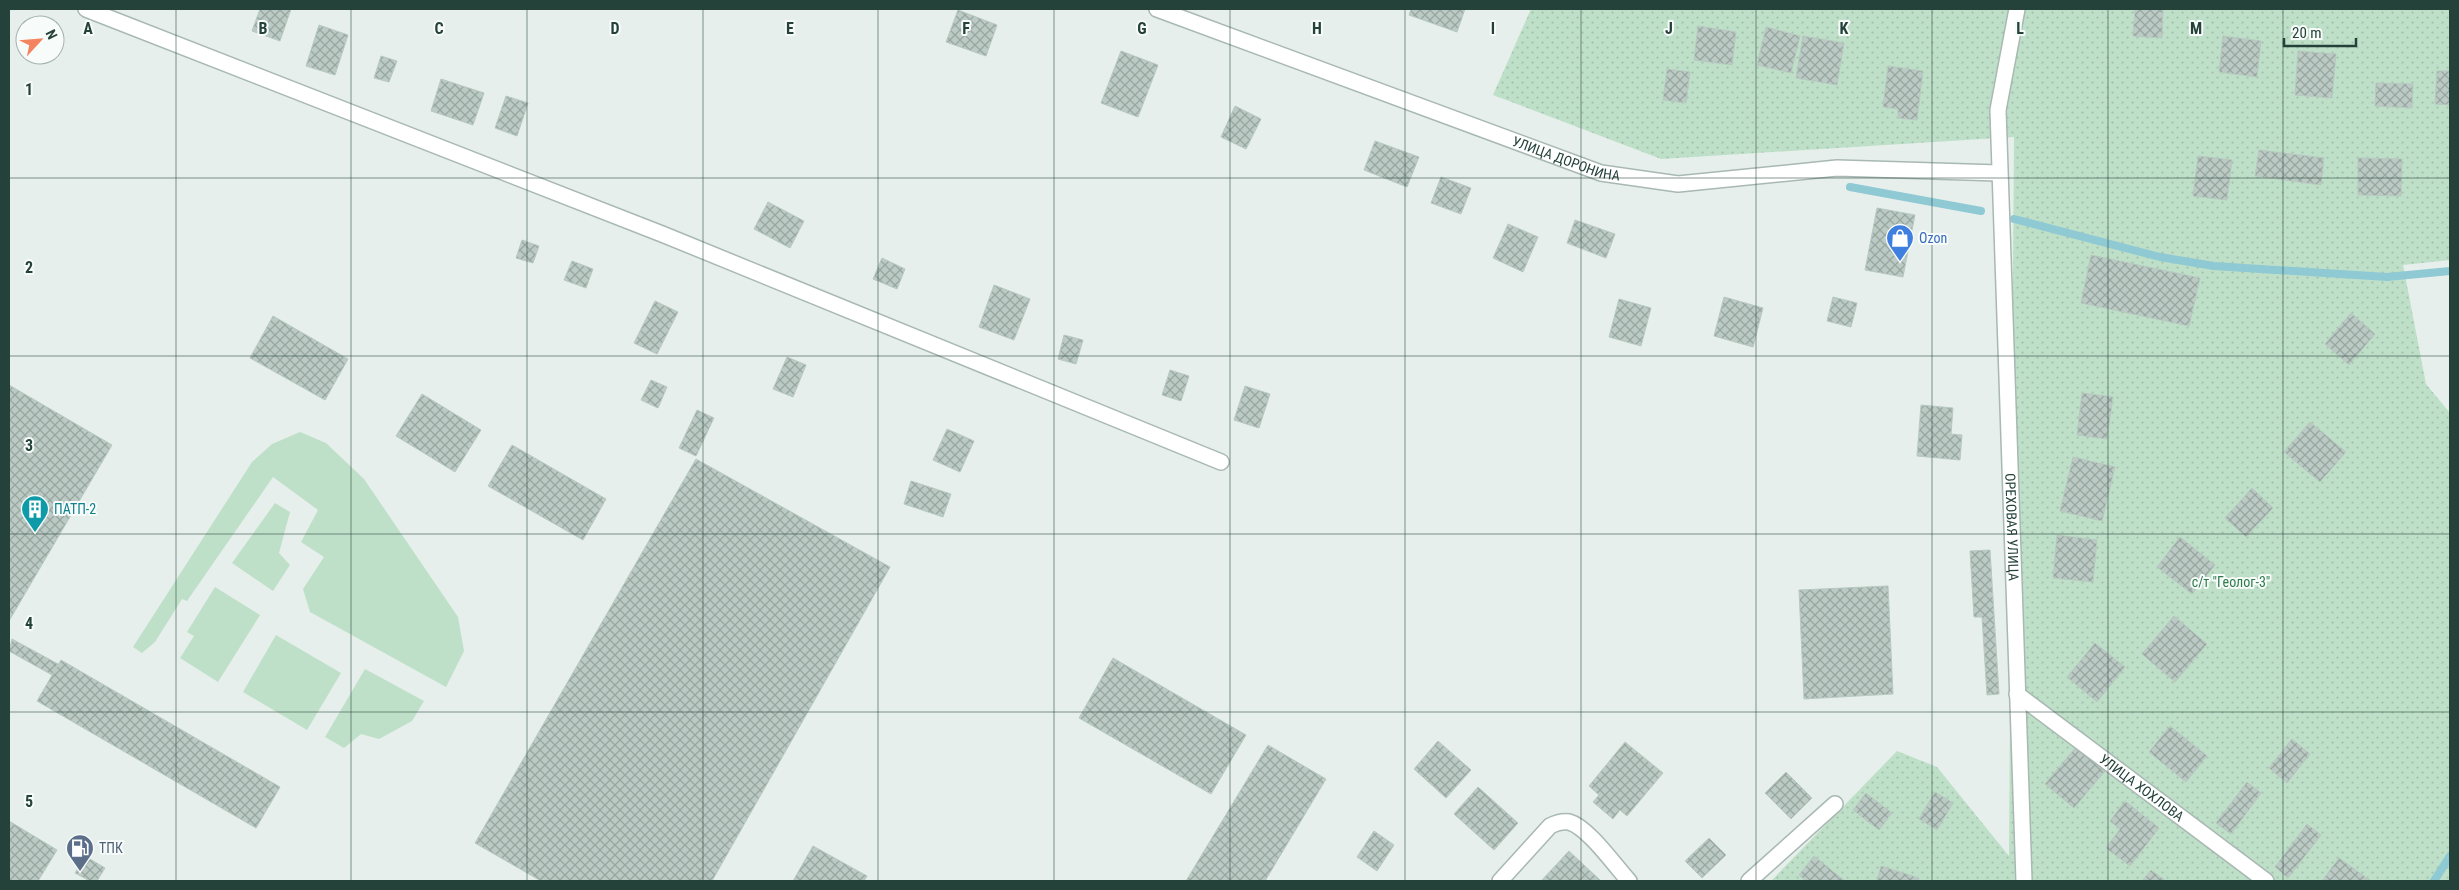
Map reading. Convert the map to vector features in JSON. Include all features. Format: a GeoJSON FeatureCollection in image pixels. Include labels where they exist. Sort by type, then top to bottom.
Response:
{"type":"FeatureCollection","features":[{"type":"Feature","properties":{"kind":"street"},"geometry":{"type":"LineString","coordinates":[[86,9],[662,234],[1221,462]]}},
{"type":"Feature","properties":{"kind":"street","name":"УЛИЦА ДОРОНИНА"},"geometry":{"type":"LineString","coordinates":[[1157,9],[1601,173],[1678,184],[1836,168],[1999,173]]}},
{"type":"Feature","properties":{"kind":"street","name":"ОРЕХОВАЯ УЛИЦА"},"geometry":{"type":"LineString","coordinates":[[2017,9],[1998,110],[2024,881]]}},
{"type":"Feature","properties":{"kind":"street","name":"УЛИЦА ХОХЛОВА"},"geometry":{"type":"LineString","coordinates":[[2017,694],[2266,881]]}},
{"type":"Feature","properties":{"kind":"street"},"geometry":{"type":"LineString","coordinates":[[1749,881],[1835,804]]}},
{"type":"Feature","properties":{"kind":"street"},"geometry":{"type":"LineString","coordinates":[[1500,881],[1550,826],[1561,822],[1571,822],[1583,829],[1629,881]]}},
{"type":"Feature","properties":{"kind":"green space","name":"с/т \"Геолог-3\""},"geometry":{"type":"Polygon","coordinates":[[[1531,9],[2450,9],[2450,260],[2403,265],[2426,384],[2450,413],[2450,881],[1771,881],[1897,751],[1937,767],[2009,856],[2014,137],[1661,159],[1493,95],[1531,9]]]}},
{"type":"Feature","properties":{"kind":"green space"},"geometry":{"type":"Polygon","coordinates":[[[300,432],[326,443],[364,479],[458,617],[464,651],[446,687],[310,612],[303,589],[324,557],[301,542],[318,510],[273,477],[187,601],[182,599],[155,642],[142,653],[133,647],[252,462],[272,444],[300,432]]]}},
{"type":"Feature","properties":{"kind":"green space"},"geometry":{"type":"Polygon","coordinates":[[[275,503],[290,512],[279,553],[290,565],[273,591],[232,563],[275,503]]]}},
{"type":"Feature","properties":{"kind":"green space"},"geometry":{"type":"Polygon","coordinates":[[[215,587],[260,615],[218,682],[180,658],[194,636],[187,632],[215,587]]]}},
{"type":"Feature","properties":{"kind":"green space"},"geometry":{"type":"Polygon","coordinates":[[[276,635],[341,673],[307,730],[243,692],[276,635]]]}},
{"type":"Feature","properties":{"kind":"green space"},"geometry":{"type":"Polygon","coordinates":[[[365,669],[424,701],[412,721],[379,739],[361,734],[344,748],[325,737],[365,669]]]}},
{"type":"Feature","properties":{"kind":"building"},"geometry":{"type":"Polygon","coordinates":[[[260,9],[291,9],[280,41],[252,31],[260,9]]]}},
{"type":"Feature","properties":{"kind":"building"},"geometry":{"type":"Polygon","coordinates":[[[1411,9],[1465,9],[1457,32],[1409,15],[1411,9]]]}},
{"type":"Feature","properties":{"kind":"building"},"geometry":{"type":"Polygon","coordinates":[[[2135,9],[2163,9],[2162,38],[2133,36],[2135,9]]]}},
{"type":"Feature","properties":{"kind":"building"},"geometry":{"type":"Polygon","coordinates":[[[958,10],[997,25],[986,56],[946,42],[958,10]]]}},
{"type":"Feature","properties":{"kind":"building"},"geometry":{"type":"Polygon","coordinates":[[[319,25],[348,35],[335,75],[306,66],[319,25]]]}},
{"type":"Feature","properties":{"kind":"building"},"geometry":{"type":"Polygon","coordinates":[[[1698,26],[1736,32],[1732,65],[1694,60],[1698,26]]]}},
{"type":"Feature","properties":{"kind":"building"},"geometry":{"type":"Polygon","coordinates":[[[1766,27],[1800,36],[1791,73],[1757,65],[1766,27]]]}},
{"type":"Feature","properties":{"kind":"building"},"geometry":{"type":"Polygon","coordinates":[[[1803,36],[1844,43],[1837,85],[1796,78],[1803,36]]]}},
{"type":"Feature","properties":{"kind":"building"},"geometry":{"type":"Polygon","coordinates":[[[2223,36],[2261,41],[2257,77],[2219,72],[2223,36]]]}},
{"type":"Feature","properties":{"kind":"building"},"geometry":{"type":"Polygon","coordinates":[[[1121,51],[1158,65],[1138,117],[1101,103],[1121,51]]]}},
{"type":"Feature","properties":{"kind":"building"},"geometry":{"type":"Polygon","coordinates":[[[2298,51],[2336,54],[2332,98],[2295,95],[2298,51]]]}},
{"type":"Feature","properties":{"kind":"building"},"geometry":{"type":"Polygon","coordinates":[[[381,56],[397,61],[389,82],[374,78],[381,56]]]}},
{"type":"Feature","properties":{"kind":"building"},"geometry":{"type":"Polygon","coordinates":[[[1888,66],[1923,71],[1917,120],[1898,118],[1898,109],[1883,107],[1888,66]]]}},
{"type":"Feature","properties":{"kind":"building"},"geometry":{"type":"Polygon","coordinates":[[[1667,69],[1690,72],[1686,103],[1663,100],[1667,69]]]}},
{"type":"Feature","properties":{"kind":"building"},"geometry":{"type":"Polygon","coordinates":[[[2437,71],[2450,71],[2450,105],[2435,104],[2437,71]]]}},
{"type":"Feature","properties":{"kind":"building"},"geometry":{"type":"Polygon","coordinates":[[[441,79],[484,93],[473,125],[431,111],[441,79]]]}},
{"type":"Feature","properties":{"kind":"building"},"geometry":{"type":"Polygon","coordinates":[[[2376,83],[2413,84],[2412,108],[2375,106],[2376,83]]]}},
{"type":"Feature","properties":{"kind":"building"},"geometry":{"type":"Polygon","coordinates":[[[506,96],[528,103],[517,136],[495,128],[506,96]]]}},
{"type":"Feature","properties":{"kind":"building"},"geometry":{"type":"Polygon","coordinates":[[[1235,106],[1261,119],[1246,149],[1221,137],[1235,106]]]}},
{"type":"Feature","properties":{"kind":"building"},"geometry":{"type":"Polygon","coordinates":[[[1375,141],[1419,157],[1407,187],[1364,170],[1375,141]]]}},
{"type":"Feature","properties":{"kind":"building"},"geometry":{"type":"Polygon","coordinates":[[[2259,150],[2324,158],[2321,185],[2255,176],[2259,150]]]}},
{"type":"Feature","properties":{"kind":"building"},"geometry":{"type":"Polygon","coordinates":[[[2198,156],[2232,160],[2227,200],[2193,196],[2198,156]]]}},
{"type":"Feature","properties":{"kind":"building"},"geometry":{"type":"Polygon","coordinates":[[[2358,158],[2402,159],[2401,196],[2358,195],[2358,158]]]}},
{"type":"Feature","properties":{"kind":"building"},"geometry":{"type":"Polygon","coordinates":[[[1441,177],[1471,188],[1461,214],[1431,203],[1441,177]]]}},
{"type":"Feature","properties":{"kind":"building"},"geometry":{"type":"Polygon","coordinates":[[[768,202],[804,221],[790,248],[754,229],[768,202]]]}},
{"type":"Feature","properties":{"kind":"building"},"geometry":{"type":"Polygon","coordinates":[[[1877,208],[1915,215],[1903,277],[1865,270],[1877,208]]]}},
{"type":"Feature","properties":{"kind":"building"},"geometry":{"type":"Polygon","coordinates":[[[1575,220],[1615,234],[1606,258],[1567,243],[1575,220]]]}},
{"type":"Feature","properties":{"kind":"building"},"geometry":{"type":"Polygon","coordinates":[[[1508,224],[1538,237],[1523,272],[1493,258],[1508,224]]]}},
{"type":"Feature","properties":{"kind":"building"},"geometry":{"type":"Polygon","coordinates":[[[522,240],[539,246],[533,263],[516,258],[522,240]]]}},
{"type":"Feature","properties":{"kind":"building"},"geometry":{"type":"Polygon","coordinates":[[[2091,255],[2200,278],[2189,326],[2081,303],[2091,255]]]}},
{"type":"Feature","properties":{"kind":"building"},"geometry":{"type":"Polygon","coordinates":[[[882,258],[905,269],[897,289],[873,279],[882,258]]]}},
{"type":"Feature","properties":{"kind":"building"},"geometry":{"type":"Polygon","coordinates":[[[572,261],[593,269],[586,288],[564,280],[572,261]]]}},
{"type":"Feature","properties":{"kind":"building"},"geometry":{"type":"Polygon","coordinates":[[[994,285],[1030,299],[1014,340],[979,327],[994,285]]]}},
{"type":"Feature","properties":{"kind":"building"},"geometry":{"type":"Polygon","coordinates":[[[1724,297],[1763,308],[1753,347],[1714,336],[1724,297]]]}},
{"type":"Feature","properties":{"kind":"building"},"geometry":{"type":"Polygon","coordinates":[[[1833,297],[1857,303],[1851,327],[1827,321],[1833,297]]]}},
{"type":"Feature","properties":{"kind":"building"},"geometry":{"type":"Polygon","coordinates":[[[1619,299],[1651,308],[1641,346],[1609,337],[1619,299]]]}},
{"type":"Feature","properties":{"kind":"building"},"geometry":{"type":"Polygon","coordinates":[[[655,301],[678,312],[657,354],[634,343],[655,301]]]}},
{"type":"Feature","properties":{"kind":"building"},"geometry":{"type":"Polygon","coordinates":[[[2351,313],[2375,334],[2349,365],[2325,344],[2351,313]]]}},
{"type":"Feature","properties":{"kind":"building"},"geometry":{"type":"Polygon","coordinates":[[[273,316],[348,359],[325,400],[250,358],[273,316]]]}},
{"type":"Feature","properties":{"kind":"building"},"geometry":{"type":"Polygon","coordinates":[[[1064,335],[1083,340],[1076,364],[1058,359],[1064,335]]]}},
{"type":"Feature","properties":{"kind":"building"},"geometry":{"type":"Polygon","coordinates":[[[787,357],[806,365],[793,397],[773,389],[787,357]]]}},
{"type":"Feature","properties":{"kind":"building"},"geometry":{"type":"Polygon","coordinates":[[[1170,370],[1189,376],[1181,401],[1162,395],[1170,370]]]}},
{"type":"Feature","properties":{"kind":"building"},"geometry":{"type":"Polygon","coordinates":[[[651,380],[667,387],[658,408],[641,400],[651,380]]]}},
{"type":"Feature","properties":{"kind":"building","name":"ПАТП-2"},"geometry":{"type":"Polygon","coordinates":[[[9,385],[112,445],[9,621],[9,385]]]}},
{"type":"Feature","properties":{"kind":"building"},"geometry":{"type":"Polygon","coordinates":[[[1245,386],[1270,394],[1259,428],[1234,420],[1245,386]]]}},
{"type":"Feature","properties":{"kind":"building"},"geometry":{"type":"Polygon","coordinates":[[[2082,393],[2113,397],[2107,439],[2077,435],[2082,393]]]}},
{"type":"Feature","properties":{"kind":"building"},"geometry":{"type":"Polygon","coordinates":[[[422,394],[481,430],[455,472],[396,436],[422,394]]]}},
{"type":"Feature","properties":{"kind":"building"},"geometry":{"type":"Polygon","coordinates":[[[1921,405],[1953,408],[1951,434],[1962,435],[1960,460],[1917,456],[1921,405]]]}},
{"type":"Feature","properties":{"kind":"building"},"geometry":{"type":"Polygon","coordinates":[[[697,410],[714,418],[696,456],[679,448],[697,410]]]}},
{"type":"Feature","properties":{"kind":"building"},"geometry":{"type":"Polygon","coordinates":[[[2310,422],[2346,452],[2320,482],[2284,452],[2310,422]]]}},
{"type":"Feature","properties":{"kind":"building"},"geometry":{"type":"Polygon","coordinates":[[[947,429],[974,441],[960,472],[933,460],[947,429]]]}},
{"type":"Feature","properties":{"kind":"building"},"geometry":{"type":"Polygon","coordinates":[[[512,445],[606,499],[583,540],[488,486],[512,445]]]}},
{"type":"Feature","properties":{"kind":"building"},"geometry":{"type":"Polygon","coordinates":[[[2073,457],[2115,467],[2102,521],[2060,511],[2073,457]]]}},
{"type":"Feature","properties":{"kind":"building"},"geometry":{"type":"Polygon","coordinates":[[[696,459],[890,567],[712,881],[541,881],[475,843],[696,459]]]}},
{"type":"Feature","properties":{"kind":"building"},"geometry":{"type":"Polygon","coordinates":[[[911,481],[951,494],[943,517],[904,504],[911,481]]]}},
{"type":"Feature","properties":{"kind":"building"},"geometry":{"type":"Polygon","coordinates":[[[2252,488],[2273,508],[2246,537],[2225,518],[2252,488]]]}},
{"type":"Feature","properties":{"kind":"building"},"geometry":{"type":"Polygon","coordinates":[[[2057,535],[2097,540],[2093,582],[2053,578],[2057,535]]]}},
{"type":"Feature","properties":{"kind":"building"},"geometry":{"type":"Polygon","coordinates":[[[2180,537],[2215,565],[2192,594],[2157,567],[2180,537]]]}},
{"type":"Feature","properties":{"kind":"building"},"geometry":{"type":"Polygon","coordinates":[[[1990,550],[1999,694],[1987,695],[1982,617],[1974,617],[1970,551],[1990,550]]]}},
{"type":"Feature","properties":{"kind":"building"},"geometry":{"type":"Polygon","coordinates":[[[1888,586],[1893,694],[1804,699],[1799,590],[1888,586]]]}},
{"type":"Feature","properties":{"kind":"building"},"geometry":{"type":"Polygon","coordinates":[[[2174,616],[2207,644],[2175,682],[2142,654],[2174,616]]]}},
{"type":"Feature","properties":{"kind":"building"},"geometry":{"type":"Polygon","coordinates":[[[12,639],[58,664],[52,675],[9,651],[12,639]]]}},
{"type":"Feature","properties":{"kind":"building"},"geometry":{"type":"Polygon","coordinates":[[[2095,643],[2125,667],[2097,702],[2067,677],[2095,643]]]}},
{"type":"Feature","properties":{"kind":"building"},"geometry":{"type":"Polygon","coordinates":[[[1113,658],[1246,735],[1211,794],[1079,718],[1113,658]]]}},
{"type":"Feature","properties":{"kind":"building"},"geometry":{"type":"Polygon","coordinates":[[[61,660],[280,787],[256,828],[37,701],[61,660]]]}},
{"type":"Feature","properties":{"kind":"building"},"geometry":{"type":"Polygon","coordinates":[[[2170,726],[2207,756],[2186,782],[2149,752],[2170,726]]]}},
{"type":"Feature","properties":{"kind":"building"},"geometry":{"type":"Polygon","coordinates":[[[2292,739],[2310,754],[2287,783],[2269,768],[2292,739]]]}},
{"type":"Feature","properties":{"kind":"building"},"geometry":{"type":"Polygon","coordinates":[[[1438,741],[1471,770],[1446,798],[1414,769],[1438,741]]]}},
{"type":"Feature","properties":{"kind":"building"},"geometry":{"type":"Polygon","coordinates":[[[1625,742],[1663,773],[1627,816],[1620,810],[1613,819],[1593,802],[1599,795],[1589,786],[1625,742]]]}},
{"type":"Feature","properties":{"kind":"building"},"geometry":{"type":"Polygon","coordinates":[[[1268,745],[1326,779],[1265,881],[1186,881],[1268,745]]]}},
{"type":"Feature","properties":{"kind":"building"},"geometry":{"type":"Polygon","coordinates":[[[2076,747],[2105,771],[2074,808],[2045,784],[2076,747]]]}},
{"type":"Feature","properties":{"kind":"building"},"geometry":{"type":"Polygon","coordinates":[[[1786,772],[1812,798],[1791,819],[1765,793],[1786,772]]]}},
{"type":"Feature","properties":{"kind":"building"},"geometry":{"type":"Polygon","coordinates":[[[2247,782],[2261,793],[2231,834],[2216,823],[2247,782]]]}},
{"type":"Feature","properties":{"kind":"building"},"geometry":{"type":"Polygon","coordinates":[[[1478,787],[1518,823],[1494,850],[1454,814],[1478,787]]]}},
{"type":"Feature","properties":{"kind":"building"},"geometry":{"type":"Polygon","coordinates":[[[1935,792],[1953,803],[1937,830],[1919,819],[1935,792]]]}},
{"type":"Feature","properties":{"kind":"building"},"geometry":{"type":"Polygon","coordinates":[[[1866,793],[1892,813],[1879,830],[1853,810],[1866,793]]]}},
{"type":"Feature","properties":{"kind":"building"},"geometry":{"type":"Polygon","coordinates":[[[2125,801],[2159,828],[2130,866],[2106,848],[2120,829],[2110,821],[2125,801]]]}},
{"type":"Feature","properties":{"kind":"building"},"geometry":{"type":"Polygon","coordinates":[[[9,821],[57,850],[38,881],[9,881],[9,821]]]}},
{"type":"Feature","properties":{"kind":"building"},"geometry":{"type":"Polygon","coordinates":[[[2307,824],[2321,835],[2288,878],[2275,867],[2307,824]]]}},
{"type":"Feature","properties":{"kind":"building"},"geometry":{"type":"Polygon","coordinates":[[[1374,831],[1394,845],[1377,871],[1357,857],[1374,831]]]}},
{"type":"Feature","properties":{"kind":"building"},"geometry":{"type":"Polygon","coordinates":[[[1709,838],[1726,855],[1702,878],[1685,861],[1709,838]]]}},
{"type":"Feature","properties":{"kind":"building"},"geometry":{"type":"Polygon","coordinates":[[[813,846],[867,876],[864,881],[793,881],[813,846]]]}},
{"type":"Feature","properties":{"kind":"building"},"geometry":{"type":"Polygon","coordinates":[[[1569,851],[1601,881],[1541,881],[1569,851]]]}},
{"type":"Feature","properties":{"kind":"building"},"geometry":{"type":"Polygon","coordinates":[[[85,856],[105,868],[97,881],[90,881],[75,873],[85,856]]]}},
{"type":"Feature","properties":{"kind":"building"},"geometry":{"type":"Polygon","coordinates":[[[1814,856],[1845,881],[1806,881],[1799,875],[1814,856]]]}},
{"type":"Feature","properties":{"kind":"building"},"geometry":{"type":"Polygon","coordinates":[[[2339,858],[2371,881],[2322,881],[2339,858]]]}},
{"type":"Feature","properties":{"kind":"building"},"geometry":{"type":"Polygon","coordinates":[[[1881,866],[1919,878],[1918,881],[1877,881],[1881,866]]]}},
{"type":"Feature","properties":{"kind":"building"},"geometry":{"type":"Polygon","coordinates":[[[2151,870],[2166,881],[2142,881],[2151,870]]]}},
{"type":"Feature","properties":{"kind":"waterway"},"geometry":{"type":"LineString","coordinates":[[1850,187],[1981,211]]}},
{"type":"Feature","properties":{"kind":"waterway"},"geometry":{"type":"LineString","coordinates":[[2014,219],[2160,257],[2214,266],[2387,277],[2450,271]]}},
{"type":"Feature","properties":{"kind":"waterway"},"geometry":{"type":"LineString","coordinates":[[2434,881],[2450,856]]}},
{"type":"Feature","properties":{"kind":"place","name":"Ozon"},"geometry":{"type":"Point","coordinates":[1900,262]}},
{"type":"Feature","properties":{"kind":"place","name":"ПАТП-2"},"geometry":{"type":"Point","coordinates":[35,533]}},
{"type":"Feature","properties":{"kind":"place","name":"ТПК"},"geometry":{"type":"Point","coordinates":[80,872]}}]}
